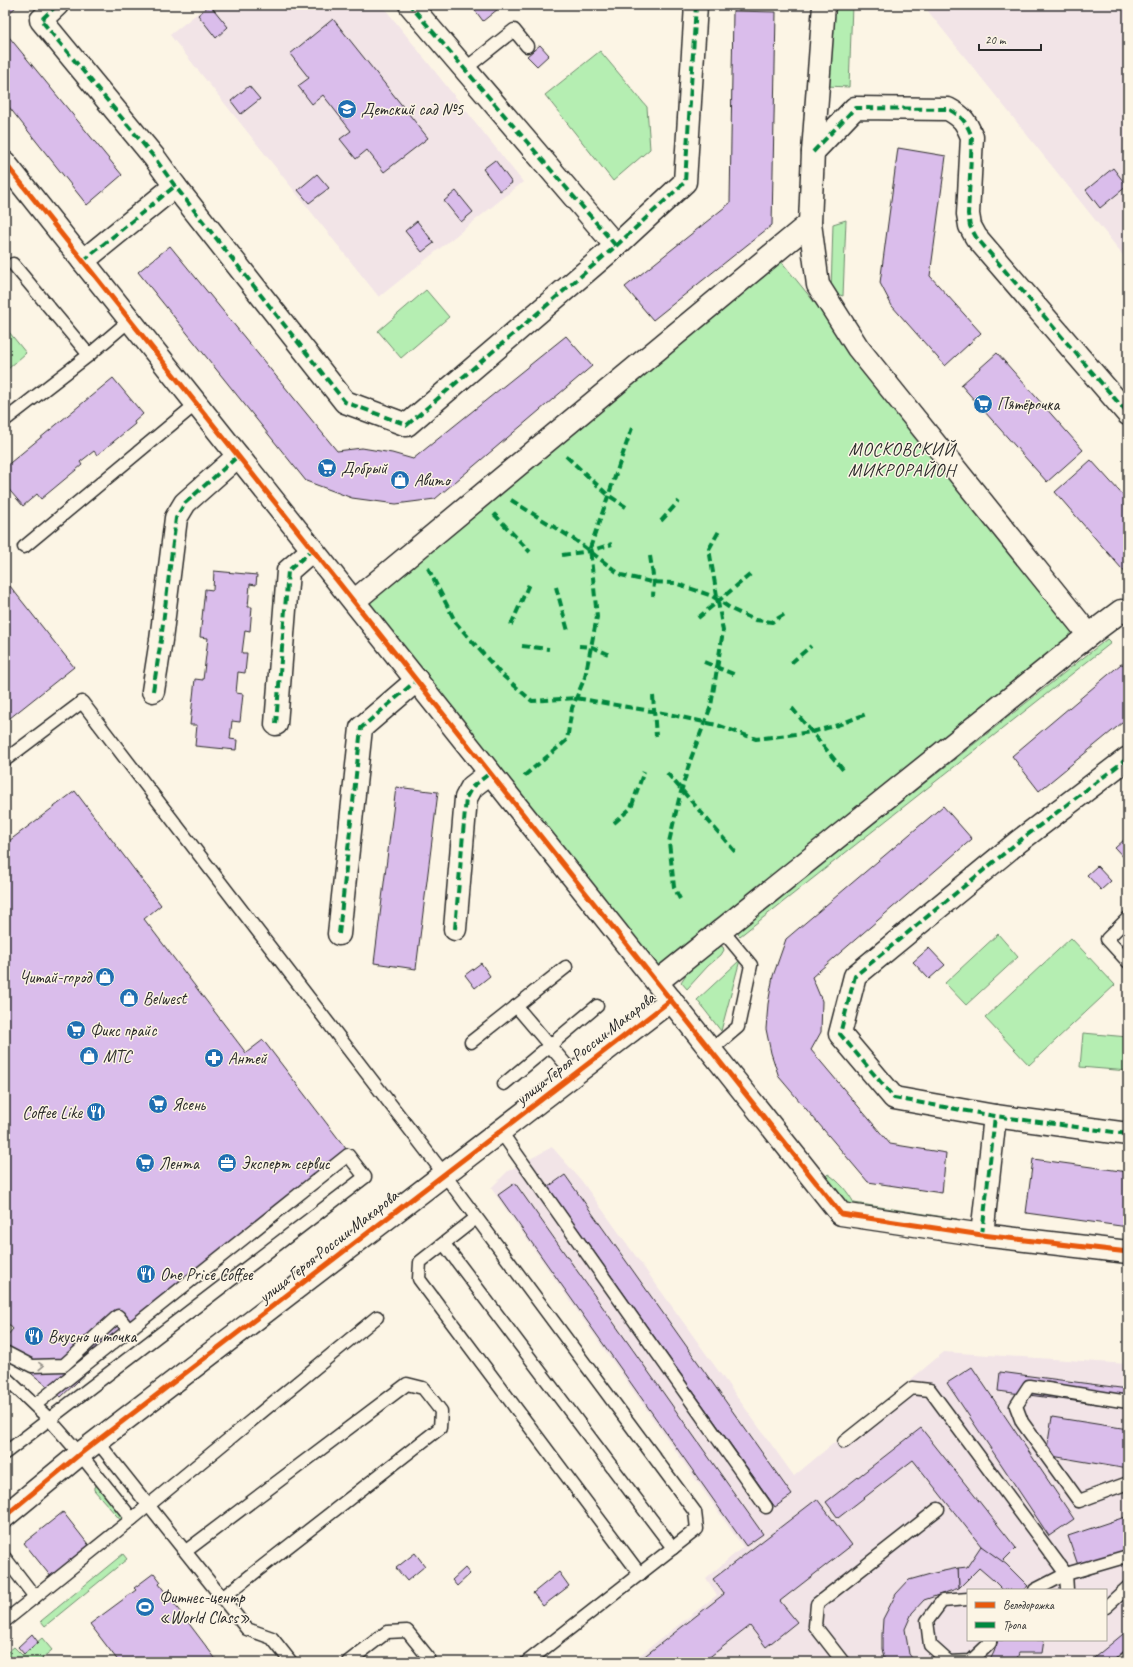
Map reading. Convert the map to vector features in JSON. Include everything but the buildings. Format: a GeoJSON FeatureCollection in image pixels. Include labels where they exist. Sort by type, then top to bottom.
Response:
{"type":"FeatureCollection","features":[{"type":"Feature","properties":{"kind":"street"},"geometry":{"type":"LineString","coordinates":[[58,5],[41,20],[154,157],[175,186],[345,402],[407,425],[616,246],[686,182],[696,5]]}},
{"type":"Feature","properties":{"kind":"street"},"geometry":{"type":"LineString","coordinates":[[410,5],[616,246]]}},
{"type":"Feature","properties":{"kind":"street"},"geometry":{"type":"LineString","coordinates":[[824,5],[813,152],[810,222],[818,285],[858,348],[1089,636]]}},
{"type":"Feature","properties":{"kind":"street"},"geometry":{"type":"LineString","coordinates":[[813,152],[855,108],[948,109],[960,115],[968,125],[972,137],[968,214],[970,226],[976,237],[1128,414]]}},
{"type":"Feature","properties":{"kind":"street"},"geometry":{"type":"LineString","coordinates":[[5,163],[841,1214],[982,1234],[1128,1252]]}},
{"type":"Feature","properties":{"kind":"street"},"geometry":{"type":"LineString","coordinates":[[83,261],[175,186]]}},
{"type":"Feature","properties":{"kind":"street"},"geometry":{"type":"LineString","coordinates":[[354,601],[810,222]]}},
{"type":"Feature","properties":{"kind":"street"},"geometry":{"type":"LineString","coordinates":[[153,691],[161,640],[176,518],[184,503],[238,456]]}},
{"type":"Feature","properties":{"kind":"street"},"geometry":{"type":"LineString","coordinates":[[276,724],[288,571],[312,550]]}},
{"type":"Feature","properties":{"kind":"street"},"geometry":{"type":"LineString","coordinates":[[657,982],[1089,636],[1121,611],[1128,612]]}},
{"type":"Feature","properties":{"kind":"street"},"geometry":{"type":"LineString","coordinates":[[339,934],[361,728],[416,680]]}},
{"type":"Feature","properties":{"kind":"street"},"geometry":{"type":"LineString","coordinates":[[1128,758],[1018,842],[855,976],[840,1034],[894,1098],[995,1116],[1128,1134]]}},
{"type":"Feature","properties":{"kind":"street"},"geometry":{"type":"LineString","coordinates":[[455,929],[466,798],[472,787],[490,773]]}},
{"type":"Feature","properties":{"kind":"street","name":"улица Героя России Макарова"},"geometry":{"type":"LineString","coordinates":[[5,1516],[80,1454],[671,1000]]}},
{"type":"Feature","properties":{"kind":"street"},"geometry":{"type":"LineString","coordinates":[[982,1234],[995,1116]]}},
{"type":"Feature","properties":{"kind":"lane"},"geometry":{"type":"LineString","coordinates":[[465,69],[514,30],[527,46]]}},
{"type":"Feature","properties":{"kind":"lane"},"geometry":{"type":"LineString","coordinates":[[13,264],[89,355]]}},
{"type":"Feature","properties":{"kind":"lane"},"geometry":{"type":"LineString","coordinates":[[5,420],[89,355],[130,320]]}},
{"type":"Feature","properties":{"kind":"lane"},"geometry":{"type":"LineString","coordinates":[[24,547],[196,404]]}},
{"type":"Feature","properties":{"kind":"lane"},"geometry":{"type":"LineString","coordinates":[[5,760],[82,702],[444,1174],[695,1512],[697,1529],[527,1662]]}},
{"type":"Feature","properties":{"kind":"lane"},"geometry":{"type":"LineString","coordinates":[[1128,918],[1107,939],[1128,962]]}},
{"type":"Feature","properties":{"kind":"lane"},"geometry":{"type":"LineString","coordinates":[[711,1050],[738,1027],[751,965],[722,930]]}},
{"type":"Feature","properties":{"kind":"lane"},"geometry":{"type":"LineString","coordinates":[[471,1042],[566,967]]}},
{"type":"Feature","properties":{"kind":"lane"},"geometry":{"type":"LineString","coordinates":[[516,1006],[551,1045],[574,1074]]}},
{"type":"Feature","properties":{"kind":"lane"},"geometry":{"type":"LineString","coordinates":[[504,1084],[597,1006]]}},
{"type":"Feature","properties":{"kind":"lane"},"geometry":{"type":"LineString","coordinates":[[501,1132],[766,1507]]}},
{"type":"Feature","properties":{"kind":"lane"},"geometry":{"type":"LineString","coordinates":[[5,1453],[365,1177],[348,1155],[35,1405]]}},
{"type":"Feature","properties":{"kind":"lane"},"geometry":{"type":"LineString","coordinates":[[476,1218],[420,1262],[419,1279],[640,1574]]}},
{"type":"Feature","properties":{"kind":"lane"},"geometry":{"type":"LineString","coordinates":[[444,1244],[673,1548]]}},
{"type":"Feature","properties":{"kind":"lane"},"geometry":{"type":"LineString","coordinates":[[5,1352],[32,1366],[64,1364],[118,1316],[129,1330]]}},
{"type":"Feature","properties":{"kind":"lane"},"geometry":{"type":"LineString","coordinates":[[7,1616],[35,1597],[132,1519],[377,1317]]}},
{"type":"Feature","properties":{"kind":"lane"},"geometry":{"type":"LineString","coordinates":[[5,1377],[50,1420],[80,1454],[132,1519]]}},
{"type":"Feature","properties":{"kind":"lane"},"geometry":{"type":"LineString","coordinates":[[186,1551],[407,1384],[423,1388],[441,1411],[440,1428],[222,1598]]}},
{"type":"Feature","properties":{"kind":"lane"},"geometry":{"type":"LineString","coordinates":[[1128,1402],[1029,1386],[1016,1406],[1022,1422],[1079,1501],[1128,1483]]}},
{"type":"Feature","properties":{"kind":"lane"},"geometry":{"type":"LineString","coordinates":[[844,1442],[912,1388],[930,1390],[1066,1574],[1067,1589]]}},
{"type":"Feature","properties":{"kind":"lane"},"geometry":{"type":"LineString","coordinates":[[97,1441],[247,1629],[272,1638],[291,1662]]}},
{"type":"Feature","properties":{"kind":"lane"},"geometry":{"type":"LineString","coordinates":[[843,1662],[815,1626],[817,1604],[938,1509]]}},
{"type":"Feature","properties":{"kind":"lane"},"geometry":{"type":"LineString","coordinates":[[1037,1589],[1066,1574],[1128,1556]]}},
{"type":"Feature","properties":{"kind":"lane"},"geometry":{"type":"LineString","coordinates":[[5,1558],[35,1597]]}},
{"type":"Feature","properties":{"kind":"lane"},"geometry":{"type":"LineString","coordinates":[[1107,1606],[1128,1587]]}},
{"type":"Feature","properties":{"kind":"lane"},"geometry":{"type":"LineString","coordinates":[[967,1599],[942,1601],[927,1621],[930,1645],[949,1662],[971,1661],[990,1643],[990,1641]]}},
{"type":"Feature","properties":{"kind":"lane"},"geometry":{"type":"LineString","coordinates":[[348,1662],[387,1632],[407,1631],[428,1657],[427,1662]]}},
{"type":"Feature","properties":{"kind":"lane"},"geometry":{"type":"LineString","coordinates":[[1122,1662],[1128,1656]]}},
{"type":"Feature","properties":{"kind":"shaded area","name":"Детский сад №5"},"geometry":{"type":"Polygon","coordinates":[[[208,5],[382,5],[523,182],[379,297],[170,35],[208,5]]]}},
{"type":"Feature","properties":{"kind":"shaded area"},"geometry":{"type":"Polygon","coordinates":[[[923,5],[1128,5],[1128,262],[1112,241],[923,5]]]}},
{"type":"Feature","properties":{"kind":"shaded area"},"geometry":{"type":"Polygon","coordinates":[[[552,1147],[581,1180],[794,1476],[944,1352],[1128,1364],[1128,1662],[631,1662],[717,1595],[706,1578],[743,1547],[491,1188],[508,1171],[552,1147]]]}},
{"type":"Feature","properties":{"kind":"green space"},"geometry":{"type":"Polygon","coordinates":[[[830,5],[852,5],[849,87],[826,86],[830,5]]]}},
{"type":"Feature","properties":{"kind":"green space"},"geometry":{"type":"Polygon","coordinates":[[[600,51],[647,107],[650,149],[613,181],[545,95],[600,51]]]}},
{"type":"Feature","properties":{"kind":"green space"},"geometry":{"type":"Polygon","coordinates":[[[846,220],[843,296],[831,292],[833,224],[846,220]]]}},
{"type":"Feature","properties":{"kind":"green space"},"geometry":{"type":"Polygon","coordinates":[[[776,255],[1084,634],[659,976],[356,603],[776,255]]]}},
{"type":"Feature","properties":{"kind":"green space"},"geometry":{"type":"Polygon","coordinates":[[[426,290],[449,317],[401,358],[378,331],[426,290]]]}},
{"type":"Feature","properties":{"kind":"green space"},"geometry":{"type":"Polygon","coordinates":[[[5,327],[26,353],[8,369],[5,365],[5,327]]]}},
{"type":"Feature","properties":{"kind":"green space"},"geometry":{"type":"Polygon","coordinates":[[[1107,639],[1111,643],[740,936],[736,932],[1107,639]]]}},
{"type":"Feature","properties":{"kind":"green space"},"geometry":{"type":"Polygon","coordinates":[[[998,934],[1018,957],[966,1005],[945,983],[998,934]]]}},
{"type":"Feature","properties":{"kind":"green space"},"geometry":{"type":"Polygon","coordinates":[[[1071,938],[1115,985],[1029,1065],[985,1018],[1071,938]]]}},
{"type":"Feature","properties":{"kind":"green space"},"geometry":{"type":"Polygon","coordinates":[[[721,946],[724,950],[721,955],[708,966],[687,989],[681,982],[689,970],[721,946]]]}},
{"type":"Feature","properties":{"kind":"green space"},"geometry":{"type":"Polygon","coordinates":[[[740,960],[721,1031],[697,1000],[740,960]]]}},
{"type":"Feature","properties":{"kind":"green space"},"geometry":{"type":"Polygon","coordinates":[[[1083,1033],[1128,1037],[1128,1071],[1080,1067],[1083,1033]]]}},
{"type":"Feature","properties":{"kind":"green space"},"geometry":{"type":"Polygon","coordinates":[[[828,1174],[843,1187],[854,1203],[957,1219],[958,1224],[848,1209],[824,1178],[828,1174]]]}},
{"type":"Feature","properties":{"kind":"green space"},"geometry":{"type":"Polygon","coordinates":[[[98,1484],[129,1517],[123,1523],[94,1490],[94,1487],[98,1484]]]}},
{"type":"Feature","properties":{"kind":"green space"},"geometry":{"type":"Polygon","coordinates":[[[123,1554],[127,1559],[45,1626],[41,1621],[123,1554]]]}},
{"type":"Feature","properties":{"kind":"green space"},"geometry":{"type":"Polygon","coordinates":[[[42,1638],[52,1650],[37,1662],[5,1662],[5,1654],[14,1647],[22,1655],[42,1638]]]}},
{"type":"Feature","properties":{"kind":"marked path"},"geometry":{"type":"LineString","coordinates":[[57,5],[41,20],[154,157],[175,186],[345,402],[407,425],[616,246],[410,5]]}},
{"type":"Feature","properties":{"kind":"marked path"},"geometry":{"type":"LineString","coordinates":[[616,246],[685,182],[696,5]]}},
{"type":"Feature","properties":{"kind":"marked path"},"geometry":{"type":"LineString","coordinates":[[813,152],[855,108],[948,109],[961,117],[968,127],[972,137],[968,214],[970,226],[976,237],[1128,414]]}},
{"type":"Feature","properties":{"kind":"marked path"},"geometry":{"type":"LineString","coordinates":[[83,261],[175,186]]}},
{"type":"Feature","properties":{"kind":"marked path"},"geometry":{"type":"LineString","coordinates":[[524,776],[567,740],[572,708],[585,677],[597,617],[590,548],[633,425]]}},
{"type":"Feature","properties":{"kind":"marked path"},"geometry":{"type":"LineString","coordinates":[[153,691],[161,640],[176,518],[185,503],[238,456]]}},
{"type":"Feature","properties":{"kind":"marked path"},"geometry":{"type":"LineString","coordinates":[[566,456],[608,495],[626,507]]}},
{"type":"Feature","properties":{"kind":"marked path"},"geometry":{"type":"LineString","coordinates":[[511,500],[575,540],[621,575],[651,582],[675,583],[712,596],[733,610],[755,620],[772,622],[785,614]]}},
{"type":"Feature","properties":{"kind":"marked path"},"geometry":{"type":"LineString","coordinates":[[661,521],[679,501]]}},
{"type":"Feature","properties":{"kind":"marked path"},"geometry":{"type":"LineString","coordinates":[[494,514],[530,552]]}},
{"type":"Feature","properties":{"kind":"marked path"},"geometry":{"type":"LineString","coordinates":[[680,899],[674,887],[669,842],[690,761],[711,706],[723,631],[709,549],[719,531]]}},
{"type":"Feature","properties":{"kind":"marked path"},"geometry":{"type":"LineString","coordinates":[[562,555],[590,551],[612,544]]}},
{"type":"Feature","properties":{"kind":"marked path"},"geometry":{"type":"LineString","coordinates":[[276,724],[288,571],[312,550]]}},
{"type":"Feature","properties":{"kind":"marked path"},"geometry":{"type":"LineString","coordinates":[[650,556],[654,582],[653,596]]}},
{"type":"Feature","properties":{"kind":"marked path"},"geometry":{"type":"LineString","coordinates":[[428,568],[456,623],[500,673],[532,701],[576,698],[668,714],[717,725],[756,739],[812,732],[838,725],[866,714]]}},
{"type":"Feature","properties":{"kind":"marked path"},"geometry":{"type":"LineString","coordinates":[[698,618],[752,573]]}},
{"type":"Feature","properties":{"kind":"marked path"},"geometry":{"type":"LineString","coordinates":[[511,625],[529,584]]}},
{"type":"Feature","properties":{"kind":"marked path"},"geometry":{"type":"LineString","coordinates":[[556,587],[568,631]]}},
{"type":"Feature","properties":{"kind":"marked path"},"geometry":{"type":"LineString","coordinates":[[522,646],[549,649]]}},
{"type":"Feature","properties":{"kind":"marked path"},"geometry":{"type":"LineString","coordinates":[[579,646],[592,647],[608,654]]}},
{"type":"Feature","properties":{"kind":"marked path"},"geometry":{"type":"LineString","coordinates":[[791,663],[811,646]]}},
{"type":"Feature","properties":{"kind":"marked path"},"geometry":{"type":"LineString","coordinates":[[704,662],[736,675]]}},
{"type":"Feature","properties":{"kind":"marked path"},"geometry":{"type":"LineString","coordinates":[[339,934],[361,728],[417,680]]}},
{"type":"Feature","properties":{"kind":"marked path"},"geometry":{"type":"LineString","coordinates":[[653,696],[656,736]]}},
{"type":"Feature","properties":{"kind":"marked path"},"geometry":{"type":"LineString","coordinates":[[792,708],[844,771]]}},
{"type":"Feature","properties":{"kind":"marked path"},"geometry":{"type":"LineString","coordinates":[[1128,758],[1018,842],[855,976],[840,1034],[894,1098],[995,1116],[1128,1134]]}},
{"type":"Feature","properties":{"kind":"marked path"},"geometry":{"type":"LineString","coordinates":[[614,823],[631,808],[644,771]]}},
{"type":"Feature","properties":{"kind":"marked path"},"geometry":{"type":"LineString","coordinates":[[455,929],[466,798],[472,787],[490,773]]}},
{"type":"Feature","properties":{"kind":"marked path"},"geometry":{"type":"LineString","coordinates":[[667,773],[737,854]]}},
{"type":"Feature","properties":{"kind":"marked path"},"geometry":{"type":"LineString","coordinates":[[982,1235],[995,1116]]}},
{"type":"Feature","properties":{"kind":"cycle path"},"geometry":{"type":"LineString","coordinates":[[5,163],[841,1214],[982,1235],[1128,1252]]}},
{"type":"Feature","properties":{"kind":"cycle path"},"geometry":{"type":"LineString","coordinates":[[5,1516],[80,1454],[671,1000]]}},
{"type":"Feature","properties":{"kind":"place","name":"Детский сад №5"},"geometry":{"type":"Point","coordinates":[347,109]}},
{"type":"Feature","properties":{"kind":"place","name":"Пятёрочка"},"geometry":{"type":"Point","coordinates":[983,404]}},
{"type":"Feature","properties":{"kind":"place","name":"Добрый"},"geometry":{"type":"Point","coordinates":[327,468]}},
{"type":"Feature","properties":{"kind":"place","name":"Авито"},"geometry":{"type":"Point","coordinates":[400,480]}},
{"type":"Feature","properties":{"kind":"place","name":"Читай-город"},"geometry":{"type":"Point","coordinates":[105,977]}},
{"type":"Feature","properties":{"kind":"place","name":"Belwest"},"geometry":{"type":"Point","coordinates":[129,998]}},
{"type":"Feature","properties":{"kind":"place","name":"Фикс прайс"},"geometry":{"type":"Point","coordinates":[76,1030]}},
{"type":"Feature","properties":{"kind":"place","name":"МТС"},"geometry":{"type":"Point","coordinates":[89,1056]}},
{"type":"Feature","properties":{"kind":"place","name":"Антей"},"geometry":{"type":"Point","coordinates":[214,1058]}},
{"type":"Feature","properties":{"kind":"place","name":"Ясень"},"geometry":{"type":"Point","coordinates":[158,1104]}},
{"type":"Feature","properties":{"kind":"place","name":"Coffee Like"},"geometry":{"type":"Point","coordinates":[96,1112]}},
{"type":"Feature","properties":{"kind":"place","name":"Лента"},"geometry":{"type":"Point","coordinates":[145,1163]}},
{"type":"Feature","properties":{"kind":"place","name":"Эксперт сервис"},"geometry":{"type":"Point","coordinates":[227,1163]}},
{"type":"Feature","properties":{"kind":"place","name":"One Price Coffee"},"geometry":{"type":"Point","coordinates":[146,1274]}},
{"type":"Feature","properties":{"kind":"place","name":"Вкусно и точка"},"geometry":{"type":"Point","coordinates":[34,1336]}},
{"type":"Feature","properties":{"kind":"place","name":"Фитнес-центр «World Class»"},"geometry":{"type":"Point","coordinates":[145,1607]}},
{"type":"Feature","properties":{"kind":"district","name":"МОСКОВСКИЙ МИКРОРАЙОН"},"geometry":{"type":"Point","coordinates":[902,459]}}]}
